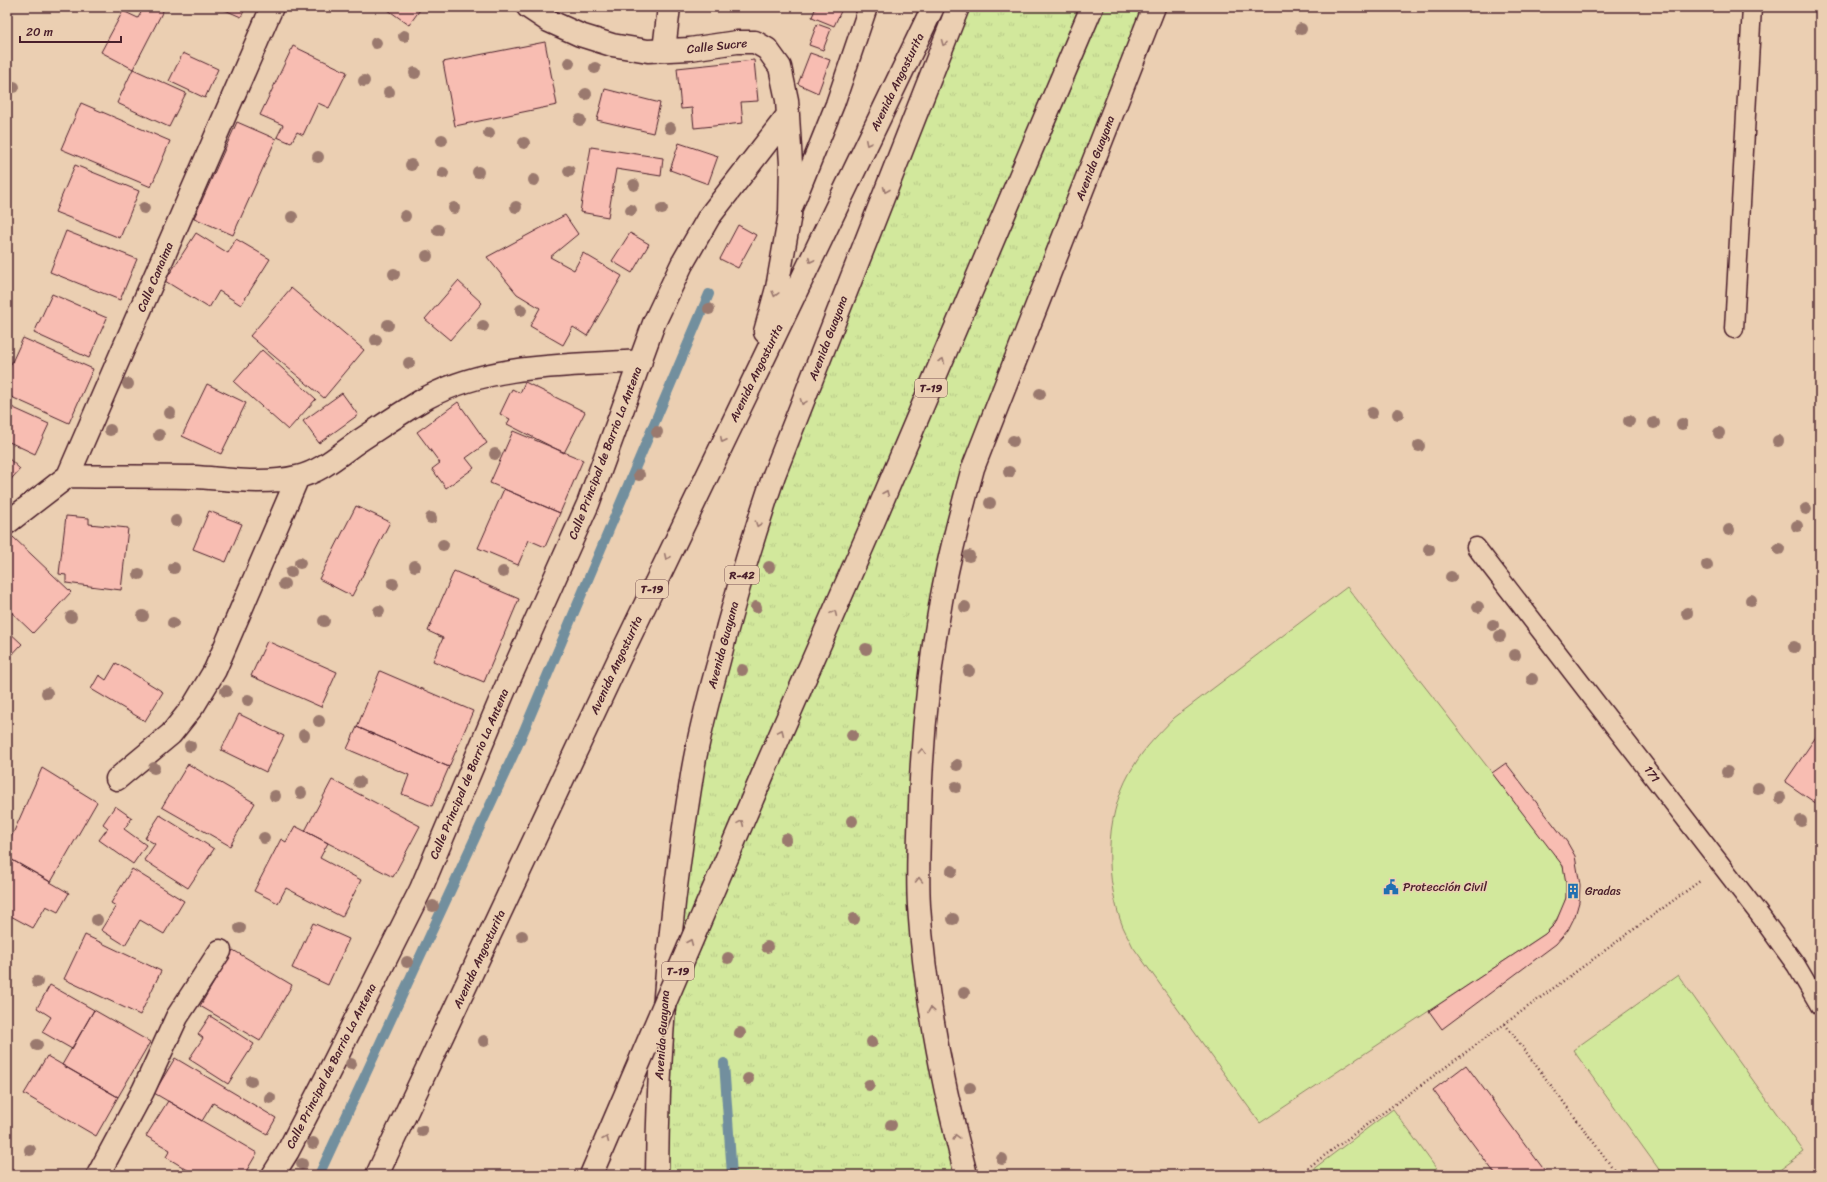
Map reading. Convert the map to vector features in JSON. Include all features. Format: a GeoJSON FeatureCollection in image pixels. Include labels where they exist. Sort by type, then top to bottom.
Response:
{"type":"FeatureCollection","features":[{"type":"Feature","properties":{"kind":"main road","name":"Calle Canaima"},"geometry":{"type":"LineString","coordinates":[[7,523],[68,476],[272,7]]}},
{"type":"Feature","properties":{"kind":"main road","name":"Calle Sucre"},"geometry":{"type":"LineString","coordinates":[[528,7],[549,21],[580,35],[612,45],[648,51],[690,49],[737,42],[755,42],[767,49],[780,67],[787,100],[791,164],[790,214]]}},
{"type":"Feature","properties":{"kind":"main road"},"geometry":{"type":"LineString","coordinates":[[664,50],[669,7]]}},
{"type":"Feature","properties":{"kind":"main road","name":"Avenida Angosturita"},"geometry":{"type":"LineString","coordinates":[[377,1175],[618,659],[934,7]]}},
{"type":"Feature","properties":{"kind":"main road","name":"Avenida Guayana"},"geometry":{"type":"LineString","coordinates":[[657,1175],[662,1024],[672,924],[692,774],[713,681],[748,551],[774,475],[958,7]]}},
{"type":"Feature","properties":{"kind":"main road","name":"T-19"},"geometry":{"type":"LineString","coordinates":[[591,1175],[766,767],[872,525],[1092,7]]}},
{"type":"Feature","properties":{"kind":"main road","name":"Avenida Guayana"},"geometry":{"type":"LineString","coordinates":[[966,1175],[953,1127],[938,1052],[925,970],[919,904],[918,842],[922,746],[941,600],[973,468],[1154,7]]}},
{"type":"Feature","properties":{"kind":"main road","name":"Calle Principal de Barrio La Antena"},"geometry":{"type":"LineString","coordinates":[[273,1175],[288,1151],[326,1078],[421,889],[505,689],[588,504],[654,323],[676,277],[709,217],[788,115]]}},
{"type":"Feature","properties":{"kind":"main road","name":"T-19"},"geometry":{"type":"LineString","coordinates":[[751,382],[777,288],[790,214]]}},
{"type":"Feature","properties":{"kind":"main road"},"geometry":{"type":"LineString","coordinates":[[68,476],[193,477],[268,481],[298,477],[326,465],[359,441],[428,398],[457,384],[484,376],[533,369],[641,361]]}},
{"type":"Feature","properties":{"kind":"main road"},"geometry":{"type":"LineString","coordinates":[[117,779],[171,734],[194,705],[215,670],[298,477]]}},
{"type":"Feature","properties":{"kind":"main road"},"geometry":{"type":"LineString","coordinates":[[98,1175],[143,1091],[177,1017],[220,951]]}},
{"type":"Feature","properties":{"kind":"lane"},"geometry":{"type":"LineString","coordinates":[[790,214],[835,104],[868,7]]}},
{"type":"Feature","properties":{"kind":"lane"},"geometry":{"type":"LineString","coordinates":[[1734,329],[1752,7]]}},
{"type":"Feature","properties":{"kind":"lane","name":"171"},"geometry":{"type":"LineString","coordinates":[[1476,547],[1721,865],[1796,965],[1820,1006]]}},
{"type":"Feature","properties":{"kind":"path"},"geometry":{"type":"LineString","coordinates":[[1298,1175],[1721,865]]}},
{"type":"Feature","properties":{"kind":"path"},"geometry":{"type":"LineString","coordinates":[[1505,1024],[1618,1175]]}},
{"type":"Feature","properties":{"kind":"green space"},"geometry":{"type":"Polygon","coordinates":[[[958,7],[1154,7],[1040,301],[941,600],[919,904],[966,1175],[657,1175],[662,1024],[727,628],[958,7]]]}},
{"type":"Feature","properties":{"kind":"green space"},"geometry":{"type":"Polygon","coordinates":[[[1347,587],[1550,847],[1561,863],[1566,874],[1567,893],[1565,902],[1557,919],[1545,934],[1260,1123],[1133,947],[1124,930],[1111,880],[1110,840],[1113,820],[1125,782],[1135,764],[1148,746],[1174,718],[1347,587]]]}},
{"type":"Feature","properties":{"kind":"green space"},"geometry":{"type":"Polygon","coordinates":[[[1678,975],[1804,1152],[1773,1175],[1663,1175],[1573,1050],[1678,975]]]}},
{"type":"Feature","properties":{"kind":"green space"},"geometry":{"type":"Polygon","coordinates":[[[1393,1109],[1441,1175],[1309,1175],[1308,1173],[1393,1109]]]}},
{"type":"Feature","properties":{"kind":"building"},"geometry":{"type":"Polygon","coordinates":[[[144,7],[165,7],[133,69],[101,52],[123,11],[138,18],[144,7]]]}},
{"type":"Feature","properties":{"kind":"building"},"geometry":{"type":"Polygon","coordinates":[[[218,7],[246,7],[241,17],[218,7]]]}},
{"type":"Feature","properties":{"kind":"building"},"geometry":{"type":"Polygon","coordinates":[[[384,7],[422,7],[409,25],[384,7]]]}},
{"type":"Feature","properties":{"kind":"building"},"geometry":{"type":"Polygon","coordinates":[[[816,7],[837,7],[842,9],[834,26],[812,17],[816,7]]]}},
{"type":"Feature","properties":{"kind":"building"},"geometry":{"type":"Polygon","coordinates":[[[817,24],[831,29],[823,50],[809,45],[817,24]]]}},
{"type":"Feature","properties":{"kind":"building"},"geometry":{"type":"Polygon","coordinates":[[[545,42],[557,105],[455,126],[443,62],[545,42]]]}},
{"type":"Feature","properties":{"kind":"building"},"geometry":{"type":"Polygon","coordinates":[[[293,46],[347,72],[329,108],[318,103],[303,135],[297,132],[291,143],[277,137],[283,125],[260,115],[293,46]]]}},
{"type":"Feature","properties":{"kind":"building"},"geometry":{"type":"Polygon","coordinates":[[[183,53],[218,69],[205,98],[169,81],[183,53]]]}},
{"type":"Feature","properties":{"kind":"building"},"geometry":{"type":"Polygon","coordinates":[[[810,53],[830,60],[818,93],[798,84],[810,53]]]}},
{"type":"Feature","properties":{"kind":"building"},"geometry":{"type":"Polygon","coordinates":[[[754,60],[758,101],[741,102],[743,123],[694,128],[692,108],[681,109],[677,68],[754,60]]]}},
{"type":"Feature","properties":{"kind":"building"},"geometry":{"type":"Polygon","coordinates":[[[133,69],[186,93],[169,127],[117,103],[133,69]]]}},
{"type":"Feature","properties":{"kind":"building"},"geometry":{"type":"Polygon","coordinates":[[[605,89],[660,103],[653,133],[597,120],[605,89]]]}},
{"type":"Feature","properties":{"kind":"building"},"geometry":{"type":"Polygon","coordinates":[[[81,103],[170,141],[151,187],[61,149],[81,103]]]}},
{"type":"Feature","properties":{"kind":"building"},"geometry":{"type":"Polygon","coordinates":[[[237,122],[276,139],[233,235],[194,218],[237,122]]]}},
{"type":"Feature","properties":{"kind":"building"},"geometry":{"type":"Polygon","coordinates":[[[679,143],[718,156],[708,184],[670,170],[679,143]]]}},
{"type":"Feature","properties":{"kind":"building"},"geometry":{"type":"Polygon","coordinates":[[[591,147],[663,158],[661,176],[616,169],[608,217],[580,212],[591,147]]]}},
{"type":"Feature","properties":{"kind":"building"},"geometry":{"type":"Polygon","coordinates":[[[75,165],[139,191],[120,238],[55,212],[75,165]]]}},
{"type":"Feature","properties":{"kind":"building"},"geometry":{"type":"Polygon","coordinates":[[[565,215],[578,234],[550,257],[574,270],[583,253],[622,276],[587,336],[573,327],[563,345],[530,326],[540,308],[517,294],[487,257],[565,215]]]}},
{"type":"Feature","properties":{"kind":"building"},"geometry":{"type":"Polygon","coordinates":[[[738,225],[756,235],[738,268],[720,259],[738,225]]]}},
{"type":"Feature","properties":{"kind":"building"},"geometry":{"type":"Polygon","coordinates":[[[66,231],[137,259],[120,300],[50,272],[66,231]]]}},
{"type":"Feature","properties":{"kind":"building"},"geometry":{"type":"Polygon","coordinates":[[[196,233],[228,253],[236,239],[270,259],[241,305],[219,291],[209,308],[165,281],[196,233]]]}},
{"type":"Feature","properties":{"kind":"building"},"geometry":{"type":"Polygon","coordinates":[[[630,233],[649,244],[632,273],[612,261],[630,233]]]}},
{"type":"Feature","properties":{"kind":"building"},"geometry":{"type":"Polygon","coordinates":[[[458,281],[482,303],[450,340],[425,319],[458,281]]]}},
{"type":"Feature","properties":{"kind":"building"},"geometry":{"type":"Polygon","coordinates":[[[291,288],[364,350],[324,398],[250,336],[291,288]]]}},
{"type":"Feature","properties":{"kind":"building"},"geometry":{"type":"Polygon","coordinates":[[[52,294],[107,318],[89,358],[34,333],[52,294]]]}},
{"type":"Feature","properties":{"kind":"building"},"geometry":{"type":"Polygon","coordinates":[[[23,338],[93,369],[69,423],[7,395],[7,373],[23,338]]]}},
{"type":"Feature","properties":{"kind":"building"},"geometry":{"type":"Polygon","coordinates":[[[262,350],[316,399],[288,430],[234,382],[262,350]]]}},
{"type":"Feature","properties":{"kind":"building"},"geometry":{"type":"Polygon","coordinates":[[[525,382],[585,412],[564,453],[507,424],[510,419],[500,414],[512,389],[520,393],[525,382]]]}},
{"type":"Feature","properties":{"kind":"building"},"geometry":{"type":"Polygon","coordinates":[[[207,384],[246,403],[221,454],[182,436],[207,384]]]}},
{"type":"Feature","properties":{"kind":"building"},"geometry":{"type":"Polygon","coordinates":[[[342,393],[358,415],[319,443],[303,421],[342,393]]]}},
{"type":"Feature","properties":{"kind":"building"},"geometry":{"type":"Polygon","coordinates":[[[458,402],[487,443],[466,458],[474,468],[446,488],[432,469],[440,463],[417,432],[458,402]]]}},
{"type":"Feature","properties":{"kind":"building"},"geometry":{"type":"Polygon","coordinates":[[[7,405],[49,424],[35,454],[7,441],[7,405]]]}},
{"type":"Feature","properties":{"kind":"building"},"geometry":{"type":"Polygon","coordinates":[[[513,431],[583,460],[560,513],[490,483],[513,431]]]}},
{"type":"Feature","properties":{"kind":"building"},"geometry":{"type":"Polygon","coordinates":[[[7,457],[20,469],[7,484],[7,457]]]}},
{"type":"Feature","properties":{"kind":"building"},"geometry":{"type":"Polygon","coordinates":[[[504,489],[560,513],[545,547],[529,540],[518,565],[478,548],[504,489]]]}},
{"type":"Feature","properties":{"kind":"building"},"geometry":{"type":"Polygon","coordinates":[[[356,506],[390,522],[352,596],[319,579],[356,506]]]}},
{"type":"Feature","properties":{"kind":"building"},"geometry":{"type":"Polygon","coordinates":[[[209,511],[242,524],[226,562],[193,549],[209,511]]]}},
{"type":"Feature","properties":{"kind":"building"},"geometry":{"type":"Polygon","coordinates":[[[66,516],[89,518],[89,524],[128,528],[121,590],[66,583],[66,575],[59,574],[66,516]]]}},
{"type":"Feature","properties":{"kind":"building"},"geometry":{"type":"Polygon","coordinates":[[[13,537],[71,592],[33,633],[7,608],[7,544],[13,537]]]}},
{"type":"Feature","properties":{"kind":"building"},"geometry":{"type":"Polygon","coordinates":[[[454,571],[519,599],[484,682],[433,661],[443,638],[428,631],[454,571]]]}},
{"type":"Feature","properties":{"kind":"building"},"geometry":{"type":"Polygon","coordinates":[[[7,630],[22,644],[7,660],[7,630]]]}},
{"type":"Feature","properties":{"kind":"building"},"geometry":{"type":"Polygon","coordinates":[[[267,641],[337,672],[321,707],[251,676],[267,641]]]}},
{"type":"Feature","properties":{"kind":"building"},"geometry":{"type":"Polygon","coordinates":[[[116,663],[163,692],[145,721],[91,689],[99,675],[106,680],[116,663]]]}},
{"type":"Feature","properties":{"kind":"building"},"geometry":{"type":"Polygon","coordinates":[[[380,671],[473,711],[449,767],[357,727],[380,671]]]}},
{"type":"Feature","properties":{"kind":"building"},"geometry":{"type":"Polygon","coordinates":[[[239,714],[284,736],[266,772],[221,750],[239,714]]]}},
{"type":"Feature","properties":{"kind":"building"},"geometry":{"type":"Polygon","coordinates":[[[357,727],[449,767],[432,806],[402,794],[409,775],[347,749],[357,727]]]}},
{"type":"Feature","properties":{"kind":"building"},"geometry":{"type":"Polygon","coordinates":[[[1820,731],[1820,806],[1785,782],[1820,731]]]}},
{"type":"Feature","properties":{"kind":"building","name":"Gradas"},"geometry":{"type":"Polygon","coordinates":[[[1506,763],[1567,842],[1575,856],[1580,885],[1579,902],[1575,916],[1568,930],[1556,944],[1442,1029],[1429,1011],[1545,934],[1555,924],[1566,898],[1566,883],[1563,866],[1492,773],[1506,763]]]}},
{"type":"Feature","properties":{"kind":"building"},"geometry":{"type":"Polygon","coordinates":[[[188,764],[255,803],[230,846],[162,807],[188,764]]]}},
{"type":"Feature","properties":{"kind":"building"},"geometry":{"type":"Polygon","coordinates":[[[42,768],[97,802],[51,882],[7,857],[7,847],[42,768]]]}},
{"type":"Feature","properties":{"kind":"building"},"geometry":{"type":"Polygon","coordinates":[[[332,780],[420,826],[393,877],[305,831],[332,780]]]}},
{"type":"Feature","properties":{"kind":"building"},"geometry":{"type":"Polygon","coordinates":[[[115,806],[132,818],[124,829],[146,845],[133,864],[99,840],[108,828],[103,824],[115,806]]]}},
{"type":"Feature","properties":{"kind":"building"},"geometry":{"type":"Polygon","coordinates":[[[160,815],[214,849],[188,888],[144,860],[155,844],[145,838],[160,815]]]}},
{"type":"Feature","properties":{"kind":"building"},"geometry":{"type":"Polygon","coordinates":[[[295,826],[328,843],[320,858],[361,880],[342,917],[286,888],[278,903],[254,891],[281,839],[286,842],[295,826]]]}},
{"type":"Feature","properties":{"kind":"building"},"geometry":{"type":"Polygon","coordinates":[[[7,857],[69,893],[58,912],[46,906],[33,928],[7,914],[7,857]]]}},
{"type":"Feature","properties":{"kind":"building"},"geometry":{"type":"Polygon","coordinates":[[[132,869],[184,901],[164,934],[140,920],[125,945],[101,930],[116,906],[111,903],[132,869]]]}},
{"type":"Feature","properties":{"kind":"building"},"geometry":{"type":"Polygon","coordinates":[[[313,923],[349,939],[328,985],[292,968],[313,923]]]}},
{"type":"Feature","properties":{"kind":"building"},"geometry":{"type":"Polygon","coordinates":[[[85,935],[161,971],[140,1015],[64,979],[85,935]]]}},
{"type":"Feature","properties":{"kind":"building"},"geometry":{"type":"Polygon","coordinates":[[[233,950],[292,985],[260,1041],[200,1006],[233,950]]]}},
{"type":"Feature","properties":{"kind":"building"},"geometry":{"type":"Polygon","coordinates":[[[50,985],[94,1010],[72,1049],[42,1032],[51,1017],[37,1008],[50,985]]]}},
{"type":"Feature","properties":{"kind":"building"},"geometry":{"type":"Polygon","coordinates":[[[94,1010],[150,1042],[118,1097],[62,1065],[94,1010]]]}},
{"type":"Feature","properties":{"kind":"building"},"geometry":{"type":"Polygon","coordinates":[[[210,1016],[254,1044],[228,1084],[189,1059],[203,1038],[198,1034],[210,1016]]]}},
{"type":"Feature","properties":{"kind":"building"},"geometry":{"type":"Polygon","coordinates":[[[47,1056],[118,1097],[96,1136],[24,1094],[47,1056]]]}},
{"type":"Feature","properties":{"kind":"building"},"geometry":{"type":"Polygon","coordinates":[[[175,1058],[276,1118],[267,1134],[213,1103],[202,1121],[154,1093],[175,1058]]]}},
{"type":"Feature","properties":{"kind":"building"},"geometry":{"type":"Polygon","coordinates":[[[1466,1065],[1548,1175],[1496,1175],[1433,1090],[1466,1065]]]}},
{"type":"Feature","properties":{"kind":"building"},"geometry":{"type":"Polygon","coordinates":[[[168,1101],[257,1153],[244,1175],[196,1175],[166,1157],[170,1150],[146,1136],[168,1101]]]}},
{"type":"Feature","properties":{"kind":"building"},"geometry":{"type":"Polygon","coordinates":[[[32,1171],[37,1175],[28,1175],[32,1171]]]}},
{"type":"Feature","properties":{"kind":"waterway"},"geometry":{"type":"LineString","coordinates":[[319,1175],[517,747],[709,294]]}},
{"type":"Feature","properties":{"kind":"waterway"},"geometry":{"type":"LineString","coordinates":[[724,1063],[732,1175]]}},
{"type":"Feature","properties":{"kind":"place","name":"Protección Civil"},"geometry":{"type":"Point","coordinates":[1391,887]}},
{"type":"Feature","properties":{"kind":"place","name":"Gradas"},"geometry":{"type":"Point","coordinates":[1573,891]}}]}
